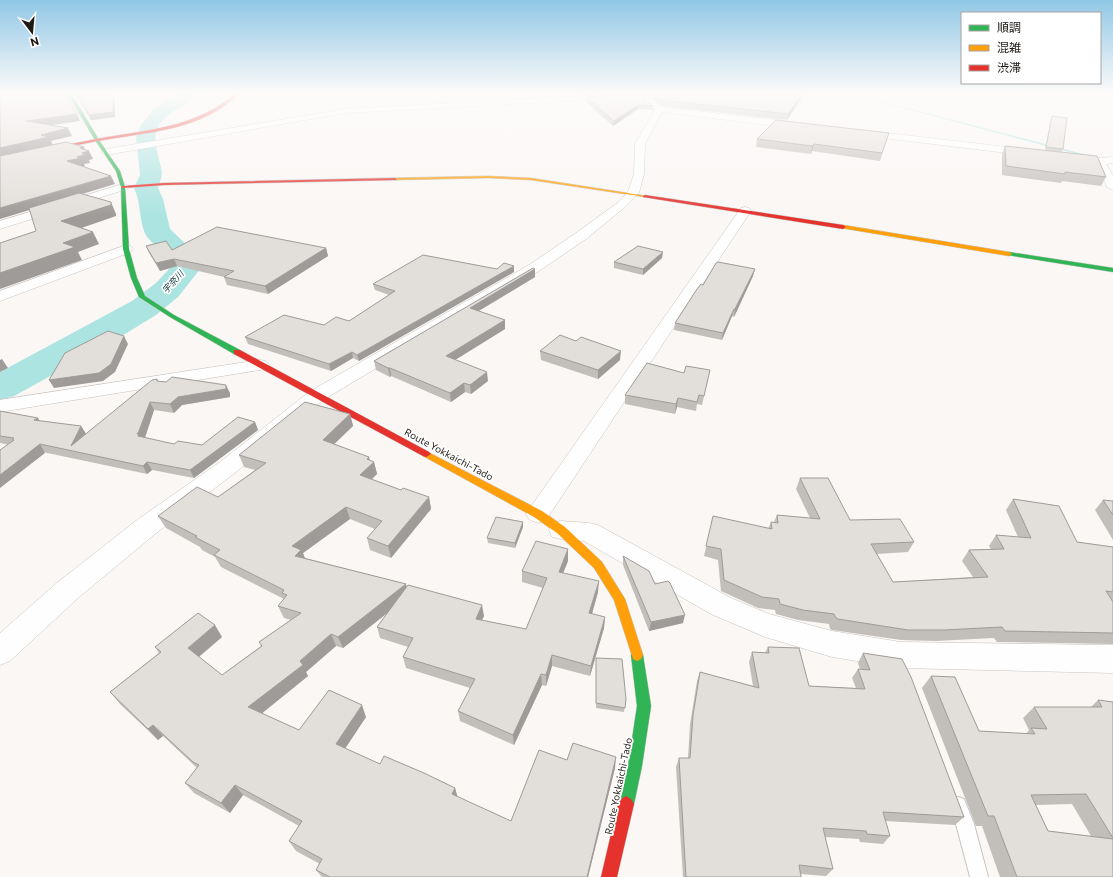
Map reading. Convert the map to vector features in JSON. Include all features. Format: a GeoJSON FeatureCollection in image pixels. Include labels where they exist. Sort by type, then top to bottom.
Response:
{"type":"FeatureCollection","features":[{"type":"Feature","properties":{"kind":"main road","name":"Route Yokkaichi-Tado"},"geometry":{"type":"LineString","coordinates":[[93,134],[118,171],[123,187],[126,249],[134,278],[142,297],[260,366],[538,514],[562,530],[598,565],[619,599],[637,652],[644,706],[635,766],[609,877]]}},
{"type":"Feature","properties":{"kind":"main road"},"geometry":{"type":"LineString","coordinates":[[0,161],[129,134]]}},
{"type":"Feature","properties":{"kind":"main road"},"geometry":{"type":"LineString","coordinates":[[123,187],[152,185],[496,178],[531,179],[633,193],[1113,270]]}},
{"type":"Feature","properties":{"kind":"street"},"geometry":{"type":"LineString","coordinates":[[106,152],[215,134]]}},
{"type":"Feature","properties":{"kind":"street"},"geometry":{"type":"LineString","coordinates":[[0,652],[68,590],[146,527],[228,467],[316,396],[534,268],[581,236],[620,206],[633,193],[639,174],[640,144],[645,134]]}},
{"type":"Feature","properties":{"kind":"street"},"geometry":{"type":"LineString","coordinates":[[873,134],[1045,154]]}},
{"type":"Feature","properties":{"kind":"street"},"geometry":{"type":"LineString","coordinates":[[1060,156],[1100,161],[1113,160]]}},
{"type":"Feature","properties":{"kind":"street"},"geometry":{"type":"LineString","coordinates":[[1100,161],[1113,187]]}},
{"type":"Feature","properties":{"kind":"street"},"geometry":{"type":"LineString","coordinates":[[0,225],[123,187]]}},
{"type":"Feature","properties":{"kind":"street"},"geometry":{"type":"LineString","coordinates":[[538,514],[744,211]]}},
{"type":"Feature","properties":{"kind":"street"},"geometry":{"type":"LineString","coordinates":[[0,296],[126,249]]}},
{"type":"Feature","properties":{"kind":"street"},"geometry":{"type":"LineString","coordinates":[[0,406],[260,366]]}},
{"type":"Feature","properties":{"kind":"street"},"geometry":{"type":"LineString","coordinates":[[562,530],[589,532],[721,606],[765,625],[904,662],[1113,659]]}},
{"type":"Feature","properties":{"kind":"lane"},"geometry":{"type":"LineString","coordinates":[[954,794],[965,824],[979,877]]}},
{"type":"Feature","properties":{"kind":"building"},"geometry":{"type":"Polygon","coordinates":[[[0,134],[45,134],[41,135],[49,137],[0,148],[0,134]]]}},
{"type":"Feature","properties":{"kind":"building"},"geometry":{"type":"Polygon","coordinates":[[[762,134],[889,134],[882,153],[814,144],[812,146],[757,139],[762,134]]]}},
{"type":"Feature","properties":{"kind":"building"},"geometry":{"type":"Polygon","coordinates":[[[1049,134],[1065,134],[1063,149],[1046,147],[1049,134]]]}},
{"type":"Feature","properties":{"kind":"building"},"geometry":{"type":"Polygon","coordinates":[[[66,142],[84,147],[80,148],[89,151],[82,153],[86,154],[77,157],[81,158],[67,161],[111,176],[0,208],[0,156],[66,142]]]}},
{"type":"Feature","properties":{"kind":"building"},"geometry":{"type":"Polygon","coordinates":[[[1005,146],[1097,156],[1106,177],[1065,172],[1065,174],[1006,166],[1005,146]]]}},
{"type":"Feature","properties":{"kind":"building"},"geometry":{"type":"Polygon","coordinates":[[[79,193],[111,202],[111,205],[61,221],[93,232],[63,243],[75,247],[0,273],[0,243],[36,231],[29,208],[79,193]]]}},
{"type":"Feature","properties":{"kind":"building"},"geometry":{"type":"Polygon","coordinates":[[[217,227],[326,248],[265,286],[224,277],[234,271],[174,259],[156,263],[146,246],[166,241],[172,250],[217,227]]]}},
{"type":"Feature","properties":{"kind":"building"},"geometry":{"type":"Polygon","coordinates":[[[638,246],[663,252],[643,269],[614,262],[638,246]]]}},
{"type":"Feature","properties":{"kind":"building"},"geometry":{"type":"Polygon","coordinates":[[[423,255],[497,269],[504,263],[514,266],[357,355],[352,352],[329,364],[245,337],[284,315],[324,325],[336,317],[349,321],[395,291],[373,284],[423,255]]]}},
{"type":"Feature","properties":{"kind":"building"},"geometry":{"type":"Polygon","coordinates":[[[718,262],[755,269],[723,333],[675,323],[697,289],[701,284],[703,285],[718,262]]]}},
{"type":"Feature","properties":{"kind":"building"},"geometry":{"type":"Polygon","coordinates":[[[533,268],[535,269],[470,308],[505,320],[446,356],[487,372],[470,385],[464,383],[450,393],[374,361],[533,268]]]}},
{"type":"Feature","properties":{"kind":"building"},"geometry":{"type":"Polygon","coordinates":[[[108,331],[124,336],[111,364],[99,373],[49,380],[65,353],[108,331]]]}},
{"type":"Feature","properties":{"kind":"building"},"geometry":{"type":"Polygon","coordinates":[[[560,335],[576,341],[581,337],[621,351],[598,370],[540,351],[560,335]]]}},
{"type":"Feature","properties":{"kind":"building"},"geometry":{"type":"Polygon","coordinates":[[[647,363],[684,373],[686,366],[710,370],[704,396],[699,395],[697,402],[678,398],[676,404],[625,395],[647,363]]]}},
{"type":"Feature","properties":{"kind":"building"},"geometry":{"type":"Polygon","coordinates":[[[172,377],[226,385],[226,389],[178,397],[170,404],[150,402],[137,434],[139,434],[138,436],[174,444],[178,441],[202,445],[238,417],[255,422],[190,470],[147,462],[143,466],[40,444],[0,475],[0,450],[14,440],[12,440],[14,438],[0,436],[0,411],[38,418],[34,420],[81,426],[71,446],[152,380],[157,379],[157,381],[166,382],[172,377]]]}},
{"type":"Feature","properties":{"kind":"building"},"geometry":{"type":"Polygon","coordinates":[[[305,402],[350,414],[323,440],[369,457],[367,459],[374,462],[360,475],[401,490],[403,488],[429,497],[388,546],[367,538],[382,521],[346,507],[292,546],[301,550],[295,556],[406,584],[338,637],[331,634],[300,661],[303,665],[248,707],[299,730],[329,690],[362,705],[336,744],[380,764],[384,756],[424,773],[455,788],[452,794],[511,821],[539,750],[567,760],[573,743],[616,757],[587,877],[330,877],[316,870],[322,859],[289,841],[302,821],[235,785],[221,803],[185,783],[199,765],[193,762],[153,725],[148,729],[110,692],[161,652],[155,647],[198,613],[215,625],[188,648],[222,675],[262,646],[259,642],[301,613],[278,606],[287,595],[282,593],[284,590],[214,555],[220,550],[195,537],[197,536],[158,516],[197,487],[218,497],[266,463],[239,455],[305,402]]]}},
{"type":"Feature","properties":{"kind":"building"},"geometry":{"type":"Polygon","coordinates":[[[800,478],[828,478],[850,520],[900,519],[914,542],[871,544],[893,582],[988,577],[969,550],[1004,549],[996,535],[1031,538],[1013,499],[1059,506],[1077,542],[1113,547],[1113,592],[1106,591],[1113,602],[1113,633],[1005,631],[1002,627],[908,630],[838,619],[834,614],[803,610],[780,604],[779,599],[762,597],[724,580],[721,549],[706,546],[713,516],[772,529],[771,522],[778,523],[777,515],[820,519],[800,478]]]}},
{"type":"Feature","properties":{"kind":"building"},"geometry":{"type":"Polygon","coordinates":[[[1103,500],[1113,501],[1113,515],[1103,500]]]}},
{"type":"Feature","properties":{"kind":"building"},"geometry":{"type":"Polygon","coordinates":[[[496,517],[523,522],[515,543],[487,538],[496,517]]]}},
{"type":"Feature","properties":{"kind":"building"},"geometry":{"type":"Polygon","coordinates":[[[536,541],[568,549],[559,572],[599,581],[589,613],[605,617],[591,666],[552,655],[546,675],[541,674],[513,735],[458,711],[475,679],[403,657],[413,638],[377,627],[408,585],[482,605],[476,619],[526,629],[547,578],[522,571],[536,541]]]}},
{"type":"Feature","properties":{"kind":"building"},"geometry":{"type":"Polygon","coordinates":[[[623,556],[649,571],[655,584],[668,581],[685,615],[651,622],[623,556]]]}},
{"type":"Feature","properties":{"kind":"building"},"geometry":{"type":"Polygon","coordinates":[[[768,647],[799,648],[809,686],[865,689],[858,669],[870,670],[863,653],[902,659],[911,677],[964,817],[883,812],[890,836],[867,834],[866,831],[823,828],[833,869],[799,865],[801,877],[686,877],[679,758],[690,758],[693,715],[700,672],[759,688],[752,652],[769,653],[768,647]]]}},
{"type":"Feature","properties":{"kind":"building"},"geometry":{"type":"Polygon","coordinates":[[[596,658],[622,659],[626,699],[625,708],[596,703],[596,658]]]}},
{"type":"Feature","properties":{"kind":"building"},"geometry":{"type":"Polygon","coordinates":[[[931,676],[955,677],[979,731],[1035,734],[1031,728],[1047,729],[1034,707],[1102,707],[1098,700],[1113,702],[1113,838],[1086,794],[1031,795],[1048,831],[1113,839],[1113,877],[1017,877],[994,816],[988,816],[931,676]]]}},
{"type":"Feature","properties":{"kind":"waterway","name":"宇奈川"},"geometry":{"type":"LineString","coordinates":[[0,388],[132,316],[167,290],[186,268],[184,258],[157,231],[151,199],[146,188],[151,175],[145,137],[146,134]]}},
{"type":"Feature","properties":{"kind":"waterway"},"geometry":{"type":"LineString","coordinates":[[1004,134],[1093,157]]}},
{"type":"Feature","properties":{"kind":"traffic: fast"},"geometry":{"type":"LineString","coordinates":[[93,134],[118,171],[123,187],[126,249],[134,278],[142,297],[172,316],[237,352]]}},
{"type":"Feature","properties":{"kind":"traffic: fast"},"geometry":{"type":"LineString","coordinates":[[1009,254],[1113,270]]}},
{"type":"Feature","properties":{"kind":"traffic: fast"},"geometry":{"type":"LineString","coordinates":[[626,804],[635,766],[644,706],[637,655]]}},
{"type":"Feature","properties":{"kind":"traffic: slow"},"geometry":{"type":"LineString","coordinates":[[395,179],[488,177],[531,179],[645,196]]}},
{"type":"Feature","properties":{"kind":"traffic: slow"},"geometry":{"type":"LineString","coordinates":[[843,227],[1009,254]]}},
{"type":"Feature","properties":{"kind":"traffic: slow"},"geometry":{"type":"LineString","coordinates":[[426,454],[538,514],[561,530],[598,565],[619,599],[637,655]]}},
{"type":"Feature","properties":{"kind":"traffic: jam"},"geometry":{"type":"LineString","coordinates":[[97,140],[134,134]]}},
{"type":"Feature","properties":{"kind":"traffic: jam"},"geometry":{"type":"LineString","coordinates":[[0,161],[97,140]]}},
{"type":"Feature","properties":{"kind":"traffic: jam"},"geometry":{"type":"LineString","coordinates":[[123,187],[164,184],[395,179]]}},
{"type":"Feature","properties":{"kind":"traffic: jam"},"geometry":{"type":"LineString","coordinates":[[645,196],[843,227]]}},
{"type":"Feature","properties":{"kind":"traffic: jam"},"geometry":{"type":"LineString","coordinates":[[237,352],[426,454]]}},
{"type":"Feature","properties":{"kind":"traffic: jam"},"geometry":{"type":"LineString","coordinates":[[609,877],[626,804]]}}]}
